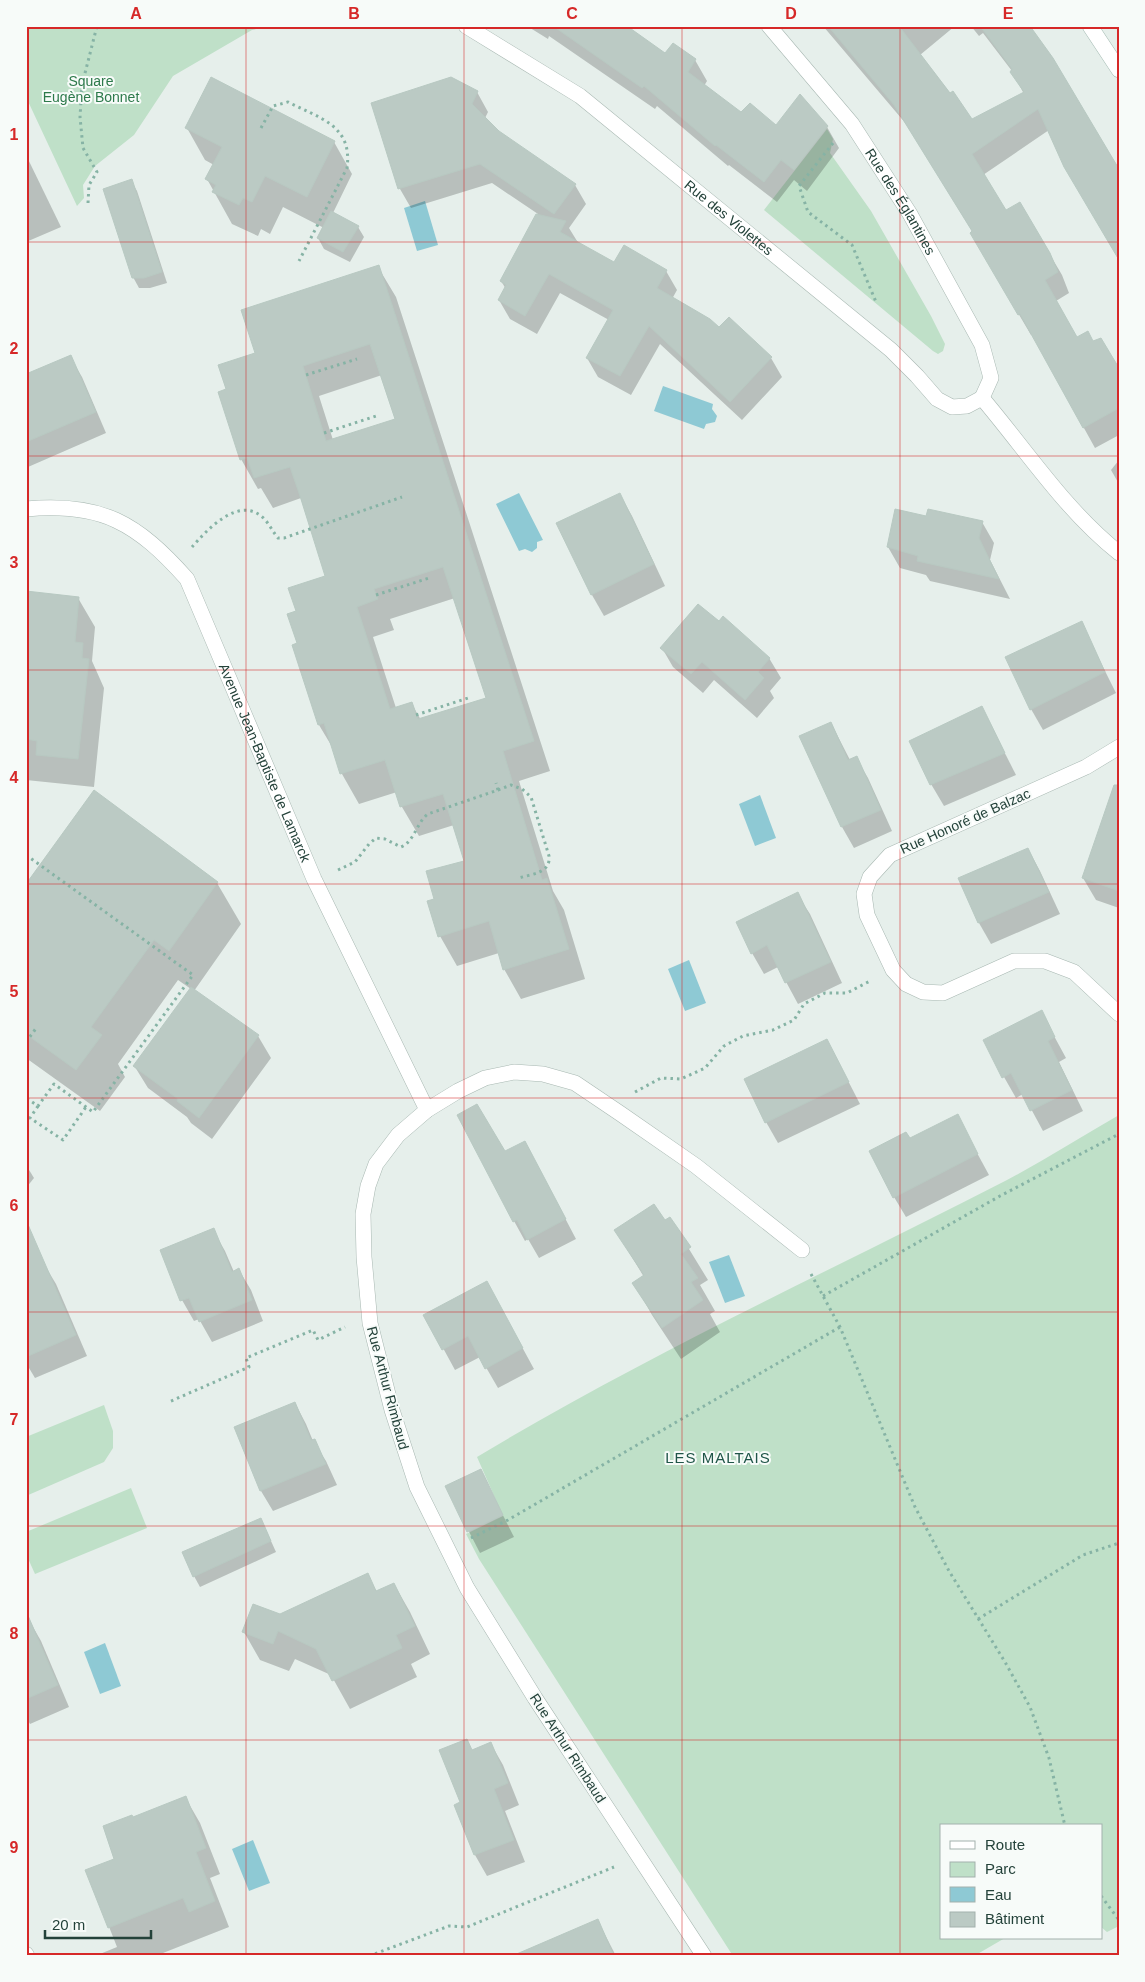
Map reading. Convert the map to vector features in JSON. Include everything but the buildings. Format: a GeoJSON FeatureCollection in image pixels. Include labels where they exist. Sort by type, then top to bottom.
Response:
{"type":"FeatureCollection","features":[{"type":"Feature","properties":{"kind":"street","name":"Rue des Violettes"},"geometry":{"type":"LineString","coordinates":[[466,26],[580,96],[891,350],[918,376],[937,399],[952,407],[967,406],[982,398]]}},
{"type":"Feature","properties":{"kind":"street","name":"Rue des Églantines"},"geometry":{"type":"LineString","coordinates":[[769,26],[852,124],[910,214],[982,346],[991,378],[982,398]]}},
{"type":"Feature","properties":{"kind":"street"},"geometry":{"type":"LineString","coordinates":[[1090,26],[1119,70]]}},
{"type":"Feature","properties":{"kind":"street"},"geometry":{"type":"LineString","coordinates":[[982,398],[1044,477],[1084,522],[1119,552]]}},
{"type":"Feature","properties":{"kind":"street","name":"Avenue Jean-Baptiste de Lamarck"},"geometry":{"type":"LineString","coordinates":[[26,509],[50,507],[78,508],[107,516],[135,530],[162,552],[186,579],[314,879],[427,1110]]}},
{"type":"Feature","properties":{"kind":"street","name":"Rue Honoré de Balzac"},"geometry":{"type":"LineString","coordinates":[[1119,747],[1086,767],[890,855],[870,877],[864,894],[866,915],[893,970],[906,984],[923,992],[943,993],[1014,961],[1045,961],[1074,972],[1119,1014]]}},
{"type":"Feature","properties":{"kind":"street","name":"Rue Arthur Rimbaud"},"geometry":{"type":"LineString","coordinates":[[704,1956],[535,1698],[467,1588],[417,1487],[392,1410],[370,1323],[364,1257],[363,1214],[368,1186],[376,1164],[398,1135],[427,1110],[458,1091],[485,1078],[514,1072],[543,1074],[576,1083],[696,1166],[802,1250]]}},
{"type":"Feature","properties":{"kind":"path"},"geometry":{"type":"LineString","coordinates":[[88,203],[90,185],[97,172],[83,148],[80,117],[82,85],[97,26]]}},
{"type":"Feature","properties":{"kind":"path"},"geometry":{"type":"LineString","coordinates":[[261,128],[273,106],[288,102],[332,125],[344,136],[348,157],[346,168],[299,261]]}},
{"type":"Feature","properties":{"kind":"path"},"geometry":{"type":"LineString","coordinates":[[852,124],[838,134],[830,148],[799,186],[808,212],[852,245],[878,310]]}},
{"type":"Feature","properties":{"kind":"path"},"geometry":{"type":"LineString","coordinates":[[306,375],[357,358]]}},
{"type":"Feature","properties":{"kind":"path"},"geometry":{"type":"LineString","coordinates":[[324,433],[376,416]]}},
{"type":"Feature","properties":{"kind":"path"},"geometry":{"type":"LineString","coordinates":[[201,537],[231,513],[250,511],[257,513],[278,538],[284,538],[402,497]]}},
{"type":"Feature","properties":{"kind":"path"},"geometry":{"type":"LineString","coordinates":[[376,595],[429,578]]}},
{"type":"Feature","properties":{"kind":"path"},"geometry":{"type":"LineString","coordinates":[[416,715],[468,698]]}},
{"type":"Feature","properties":{"kind":"path"},"geometry":{"type":"LineString","coordinates":[[496,783],[498,790]]}},
{"type":"Feature","properties":{"kind":"path"},"geometry":{"type":"LineString","coordinates":[[314,879],[355,862],[376,838],[385,839],[401,848],[407,844],[423,817],[428,814],[511,785],[527,792],[531,797],[550,862],[543,871],[519,878]]}},
{"type":"Feature","properties":{"kind":"path"},"geometry":{"type":"LineString","coordinates":[[26,855],[192,975],[93,1112],[54,1084],[30,1118],[63,1140],[86,1107]]}},
{"type":"Feature","properties":{"kind":"path"},"geometry":{"type":"LineString","coordinates":[[621,1114],[635,1091],[661,1078],[681,1079],[705,1068],[724,1046],[743,1036],[773,1030],[794,1020],[804,1004],[825,993],[847,993],[870,982]]}},
{"type":"Feature","properties":{"kind":"path"},"geometry":{"type":"LineString","coordinates":[[26,1042],[37,1027]]}},
{"type":"Feature","properties":{"kind":"path"},"geometry":{"type":"LineString","coordinates":[[26,1098],[38,1106]]}},
{"type":"Feature","properties":{"kind":"path"},"geometry":{"type":"LineString","coordinates":[[824,1296],[1000,1196],[1119,1134]]}},
{"type":"Feature","properties":{"kind":"path"},"geometry":{"type":"LineString","coordinates":[[802,1250],[807,1266],[840,1327],[915,1507],[949,1572],[1005,1662],[1030,1707],[1049,1758],[1065,1824]]}},
{"type":"Feature","properties":{"kind":"path"},"geometry":{"type":"LineString","coordinates":[[448,1550],[508,1520],[840,1327]]}},
{"type":"Feature","properties":{"kind":"path"},"geometry":{"type":"LineString","coordinates":[[171,1401],[250,1367],[246,1358],[253,1355],[313,1330],[318,1340],[344,1328]]}},
{"type":"Feature","properties":{"kind":"path"},"geometry":{"type":"LineString","coordinates":[[978,1619],[1083,1555],[1119,1543]]}},
{"type":"Feature","properties":{"kind":"path"},"geometry":{"type":"LineString","coordinates":[[369,1956],[449,1926],[467,1927],[614,1867]]}},
{"type":"Feature","properties":{"kind":"path"},"geometry":{"type":"LineString","coordinates":[[1102,1897],[1119,1920]]}},
{"type":"Feature","properties":{"kind":"green space","name":"Square Eugène Bonnet"},"geometry":{"type":"Polygon","coordinates":[[[26,26],[271,26],[252,30],[173,76],[134,135],[95,166],[83,185],[84,198],[77,206],[26,97],[26,26]]]}},
{"type":"Feature","properties":{"kind":"green space"},"geometry":{"type":"Polygon","coordinates":[[[827,129],[833,139],[830,153],[871,211],[945,344],[943,351],[938,354],[764,210],[827,129]]]}},
{"type":"Feature","properties":{"kind":"green space"},"geometry":{"type":"Polygon","coordinates":[[[1119,1115],[1119,1926],[1107,1932],[1102,1928],[1102,1824],[940,1824],[940,1940],[1002,1940],[974,1956],[733,1956],[479,1559],[466,1534],[503,1516],[477,1457],[542,1419],[673,1348],[1007,1180],[1119,1115]]]}},
{"type":"Feature","properties":{"kind":"green space"},"geometry":{"type":"Polygon","coordinates":[[[104,1405],[113,1431],[113,1448],[104,1462],[26,1496],[26,1437],[104,1405]]]}},
{"type":"Feature","properties":{"kind":"green space"},"geometry":{"type":"Polygon","coordinates":[[[131,1488],[147,1528],[35,1574],[26,1554],[26,1532],[131,1488]]]}},
{"type":"Feature","properties":{"kind":"water"},"geometry":{"type":"Polygon","coordinates":[[[425,201],[438,245],[417,251],[404,208],[425,201]]]}},
{"type":"Feature","properties":{"kind":"water"},"geometry":{"type":"Polygon","coordinates":[[[663,386],[713,404],[712,409],[717,416],[715,422],[706,424],[704,429],[654,411],[663,386]]]}},
{"type":"Feature","properties":{"kind":"water"},"geometry":{"type":"Polygon","coordinates":[[[519,493],[543,540],[537,542],[537,548],[532,552],[525,549],[519,551],[496,504],[519,493]]]}},
{"type":"Feature","properties":{"kind":"water"},"geometry":{"type":"Polygon","coordinates":[[[760,795],[776,838],[755,846],[739,804],[760,795]]]}},
{"type":"Feature","properties":{"kind":"water"},"geometry":{"type":"Polygon","coordinates":[[[689,960],[706,1003],[685,1011],[668,969],[689,960]]]}},
{"type":"Feature","properties":{"kind":"water"},"geometry":{"type":"Polygon","coordinates":[[[729,1255],[745,1296],[725,1303],[709,1262],[729,1255]]]}},
{"type":"Feature","properties":{"kind":"water"},"geometry":{"type":"Polygon","coordinates":[[[105,1643],[121,1686],[100,1694],[84,1652],[105,1643]]]}},
{"type":"Feature","properties":{"kind":"water"},"geometry":{"type":"Polygon","coordinates":[[[253,1840],[270,1883],[249,1891],[232,1849],[253,1840]]]}},
{"type":"Feature","properties":{"kind":"district","name":"LES MALTAIS"},"geometry":{"type":"Point","coordinates":[718,1458]}}]}
